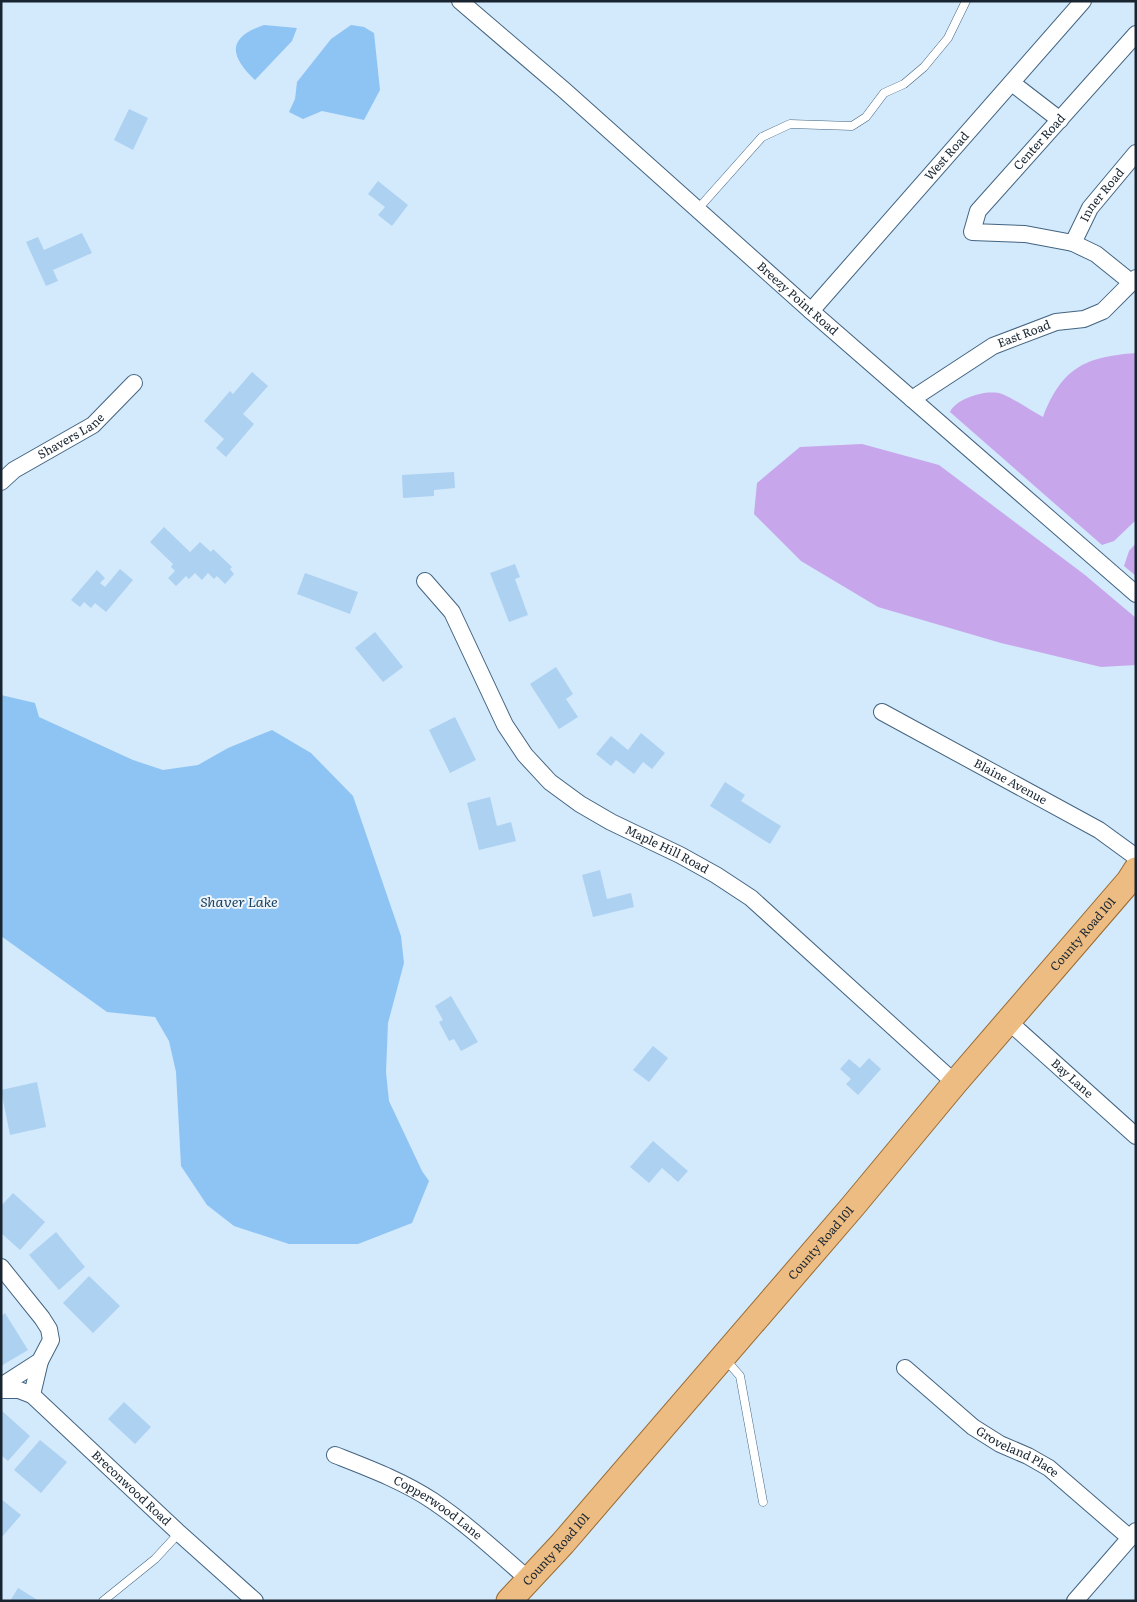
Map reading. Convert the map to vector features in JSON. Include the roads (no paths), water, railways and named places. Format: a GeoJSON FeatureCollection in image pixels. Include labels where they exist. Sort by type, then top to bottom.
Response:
{"type":"FeatureCollection","features":[{"type":"Feature","properties":{"kind":"main road","name":"County Road 101"},"geometry":{"type":"LineString","coordinates":[[509,1601],[563,1543],[853,1206],[954,1083],[1134,876]]}},
{"type":"Feature","properties":{"kind":"street","name":"Breezy Point Road"},"geometry":{"type":"LineString","coordinates":[[460,1],[570,95],[811,312],[1136,594]]}},
{"type":"Feature","properties":{"kind":"street","name":"West Road"},"geometry":{"type":"LineString","coordinates":[[811,312],[1082,1]]}},
{"type":"Feature","properties":{"kind":"street","name":"Center Road"},"geometry":{"type":"LineString","coordinates":[[1073,243],[1025,234],[1002,235],[972,232],[978,211],[1136,34]]}},
{"type":"Feature","properties":{"kind":"street"},"geometry":{"type":"LineString","coordinates":[[1012,83],[1060,120]]}},
{"type":"Feature","properties":{"kind":"street","name":"Inner Road"},"geometry":{"type":"LineString","coordinates":[[1073,243],[1090,208],[1136,153]]}},
{"type":"Feature","properties":{"kind":"street"},"geometry":{"type":"LineString","coordinates":[[1073,243],[1096,254],[1134,280]]}},
{"type":"Feature","properties":{"kind":"street","name":"East Road"},"geometry":{"type":"LineString","coordinates":[[912,399],[993,346],[1056,322],[1084,319],[1103,311],[1134,280]]}},
{"type":"Feature","properties":{"kind":"street","name":"Shavers Lane"},"geometry":{"type":"LineString","coordinates":[[1,482],[14,470],[93,426],[134,383]]}},
{"type":"Feature","properties":{"kind":"street","name":"Maple Hill Road"},"geometry":{"type":"LineString","coordinates":[[425,581],[452,612],[505,724],[525,755],[550,782],[580,804],[610,822],[680,855],[751,898],[954,1083]]}},
{"type":"Feature","properties":{"kind":"street","name":"Blaine Avenue"},"geometry":{"type":"LineString","coordinates":[[882,712],[1099,830],[1136,856]]}},
{"type":"Feature","properties":{"kind":"street","name":"Bay Lane"},"geometry":{"type":"LineString","coordinates":[[1008,1022],[1136,1136]]}},
{"type":"Feature","properties":{"kind":"street"},"geometry":{"type":"LineString","coordinates":[[1,1267],[49,1329],[51,1340],[40,1361],[32,1395],[19,1390],[1,1388]]}},
{"type":"Feature","properties":{"kind":"street"},"geometry":{"type":"LineString","coordinates":[[1,1388],[40,1361]]}},
{"type":"Feature","properties":{"kind":"street","name":"Groveland Place"},"geometry":{"type":"LineString","coordinates":[[905,1368],[974,1427],[1000,1444],[1028,1456],[1049,1468],[1133,1534]]}},
{"type":"Feature","properties":{"kind":"street","name":"Breconwood Road"},"geometry":{"type":"LineString","coordinates":[[32,1395],[179,1534],[255,1601]]}},
{"type":"Feature","properties":{"kind":"street","name":"Copperwood Lane"},"geometry":{"type":"LineString","coordinates":[[335,1455],[413,1489],[432,1501],[475,1532],[528,1579]]}},
{"type":"Feature","properties":{"kind":"street"},"geometry":{"type":"LineString","coordinates":[[1075,1601],[1133,1534]]}},
{"type":"Feature","properties":{"kind":"lane"},"geometry":{"type":"LineString","coordinates":[[697,210],[762,137],[790,124],[852,126],[866,117],[884,93],[904,84],[924,66],[948,38],[966,1]]}},
{"type":"Feature","properties":{"kind":"lane"},"geometry":{"type":"LineString","coordinates":[[722,1357],[734,1367],[740,1376],[764,1502]]}},
{"type":"Feature","properties":{"kind":"lane"},"geometry":{"type":"LineString","coordinates":[[103,1601],[155,1559],[179,1534]]}},
{"type":"Feature","properties":{"kind":"water"},"geometry":{"type":"Polygon","coordinates":[[[264,25],[297,28],[292,41],[255,80],[241,63],[236,48],[243,36],[264,25]]]}},
{"type":"Feature","properties":{"kind":"water"},"geometry":{"type":"Polygon","coordinates":[[[351,25],[364,27],[374,33],[380,90],[364,120],[322,111],[303,119],[289,112],[295,99],[297,82],[331,39],[351,25]]]}},
{"type":"Feature","properties":{"kind":"water","name":"Shaver Lake"},"geometry":{"type":"Polygon","coordinates":[[[1,695],[35,703],[39,717],[133,760],[163,770],[198,765],[228,748],[272,730],[311,753],[353,796],[401,936],[404,963],[388,1023],[386,1072],[389,1101],[422,1171],[429,1181],[412,1223],[358,1244],[289,1244],[234,1226],[207,1205],[181,1166],[176,1072],[169,1041],[155,1017],[107,1012],[1,936],[1,695]]]}}]}
